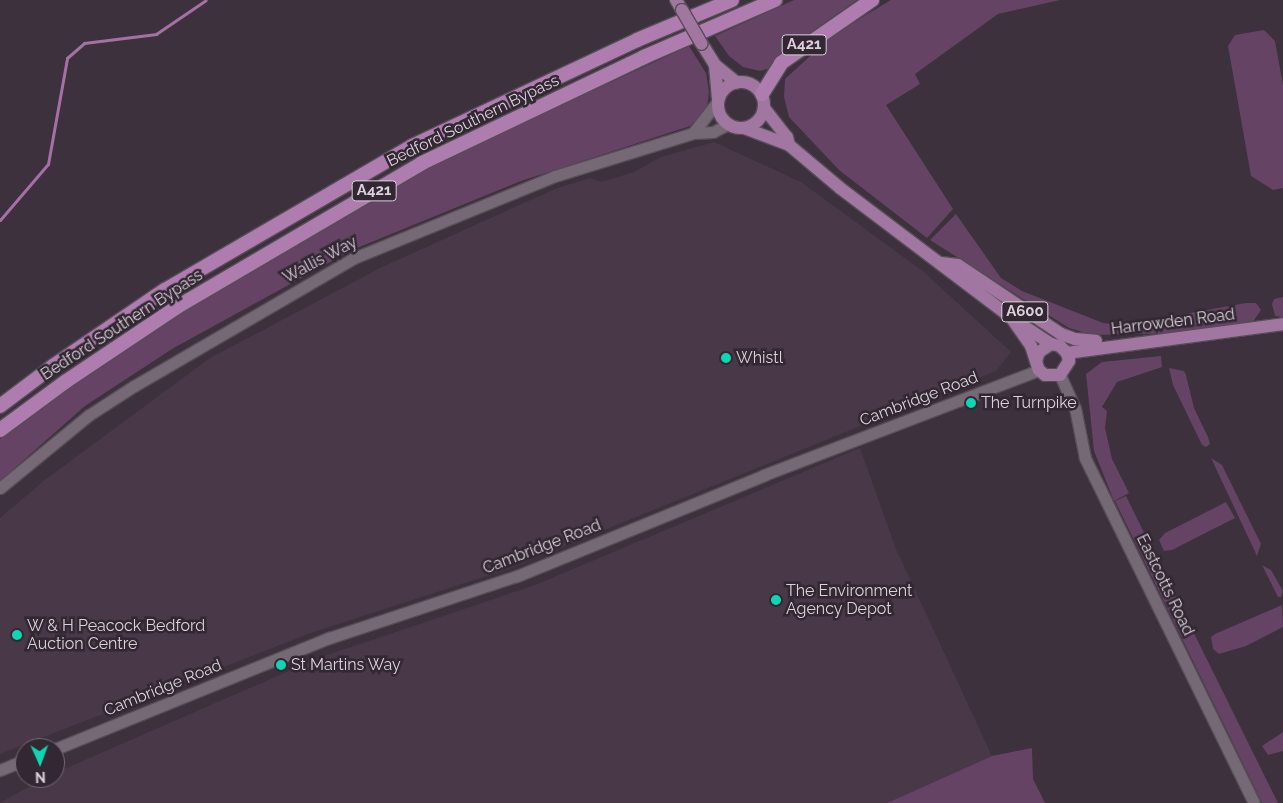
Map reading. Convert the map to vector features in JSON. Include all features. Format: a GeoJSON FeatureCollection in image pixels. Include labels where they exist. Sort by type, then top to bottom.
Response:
{"type":"FeatureCollection","features":[{"type":"Feature","properties":{"kind":"highway","name":"Bedford Southern Bypass"},"geometry":{"type":"LineString","coordinates":[[0,406],[53,366],[165,290],[412,146],[637,40],[732,0]]}},
{"type":"Feature","properties":{"kind":"highway","name":"Bedford Southern Bypass"},"geometry":{"type":"LineString","coordinates":[[0,430],[65,382],[177,307],[422,163],[644,56],[775,0]]}},
{"type":"Feature","properties":{"kind":"highway","name":"A421"},"geometry":{"type":"LineString","coordinates":[[763,101],[781,63],[872,0]]}},
{"type":"Feature","properties":{"kind":"main road"},"geometry":{"type":"LineString","coordinates":[[679,5],[715,65],[737,83],[751,84],[787,137],[789,145]]}},
{"type":"Feature","properties":{"kind":"main road"},"geometry":{"type":"LineString","coordinates":[[715,65],[720,114],[728,124],[744,128],[758,120],[763,101]]}},
{"type":"Feature","properties":{"kind":"main road"},"geometry":{"type":"LineString","coordinates":[[718,101],[721,94],[737,83]]}},
{"type":"Feature","properties":{"kind":"main road","name":"A600"},"geometry":{"type":"LineString","coordinates":[[744,128],[789,145],[840,188],[941,262],[1013,319],[1051,344],[1060,346],[1067,353]]}},
{"type":"Feature","properties":{"kind":"main road","name":"A600"},"geometry":{"type":"LineString","coordinates":[[941,262],[958,265],[1061,334],[1084,341],[1106,341],[1115,344]]}},
{"type":"Feature","properties":{"kind":"main road"},"geometry":{"type":"LineString","coordinates":[[1013,319],[1031,346],[1038,366],[1053,377],[1060,375],[1069,361],[1067,353]]}},
{"type":"Feature","properties":{"kind":"main road","name":"Harrowden Road"},"geometry":{"type":"LineString","coordinates":[[1067,353],[1115,344],[1153,343],[1283,324]]}},
{"type":"Feature","properties":{"kind":"main road","name":"A600"},"geometry":{"type":"LineString","coordinates":[[1038,366],[1039,352],[1051,344]]}},
{"type":"Feature","properties":{"kind":"street"},"geometry":{"type":"LineString","coordinates":[[693,133],[718,101]]}},
{"type":"Feature","properties":{"kind":"street","name":"Wallis Way"},"geometry":{"type":"LineString","coordinates":[[0,488],[89,415],[134,386],[354,258],[547,179],[693,133],[714,132],[728,124]]}},
{"type":"Feature","properties":{"kind":"street","name":"Cambridge Road"},"geometry":{"type":"LineString","coordinates":[[65,745],[329,638],[517,576],[1038,366]]}},
{"type":"Feature","properties":{"kind":"street","name":"Eastcotts Road"},"geometry":{"type":"LineString","coordinates":[[1060,375],[1075,408],[1085,458],[1254,803]]}},
{"type":"Feature","properties":{"kind":"street"},"geometry":{"type":"LineString","coordinates":[[0,770],[15,764]]}},
{"type":"Feature","properties":{"kind":"shaded area"},"geometry":{"type":"Polygon","coordinates":[[[794,0],[857,0],[781,53],[770,68],[760,71],[743,67],[729,56],[715,36],[794,0]]]}},
{"type":"Feature","properties":{"kind":"shaded area"},"geometry":{"type":"Polygon","coordinates":[[[891,0],[1060,0],[998,14],[915,74],[920,84],[886,105],[953,209],[927,238],[839,170],[789,117],[784,97],[785,79],[834,34],[891,0]]]}},
{"type":"Feature","properties":{"kind":"shaded area"},"geometry":{"type":"Polygon","coordinates":[[[1264,30],[1275,41],[1283,85],[1283,188],[1273,190],[1251,176],[1228,46],[1235,35],[1264,30]]]}},
{"type":"Feature","properties":{"kind":"shaded area"},"geometry":{"type":"Polygon","coordinates":[[[689,46],[706,73],[709,91],[707,109],[690,126],[521,181],[352,250],[172,349],[85,406],[0,481],[0,439],[69,386],[180,310],[425,168],[689,46]]]}},
{"type":"Feature","properties":{"kind":"shaded area"},"geometry":{"type":"Polygon","coordinates":[[[714,142],[801,182],[924,272],[1011,352],[996,371],[508,569],[311,633],[41,738],[15,738],[15,748],[0,754],[0,518],[42,482],[210,358],[382,267],[557,188],[590,178],[601,182],[634,172],[661,157],[714,142]]]}},
{"type":"Feature","properties":{"kind":"shaded area"},"geometry":{"type":"Polygon","coordinates":[[[956,214],[1001,278],[1022,291],[1103,323],[1122,325],[1246,303],[1256,303],[1261,310],[1252,323],[1188,333],[1092,335],[1069,328],[930,240],[956,214]]]}},
{"type":"Feature","properties":{"kind":"shaded area"},"geometry":{"type":"Polygon","coordinates":[[[1283,297],[1283,317],[1275,316],[1272,304],[1274,299],[1283,297]]]}},
{"type":"Feature","properties":{"kind":"shaded area"},"geometry":{"type":"Polygon","coordinates":[[[1161,356],[1162,367],[1117,382],[1102,407],[1107,411],[1105,428],[1112,459],[1129,493],[1114,501],[1094,451],[1086,374],[1102,362],[1161,356]]]}},
{"type":"Feature","properties":{"kind":"shaded area"},"geometry":{"type":"Polygon","coordinates":[[[1169,368],[1184,371],[1186,375],[1194,408],[1210,444],[1206,447],[1202,445],[1173,385],[1169,368]]]}},
{"type":"Feature","properties":{"kind":"shaded area"},"geometry":{"type":"Polygon","coordinates":[[[860,448],[896,549],[992,756],[887,803],[0,803],[26,788],[65,788],[65,769],[321,657],[535,585],[860,448]]]}},
{"type":"Feature","properties":{"kind":"shaded area"},"geometry":{"type":"Polygon","coordinates":[[[1211,458],[1222,465],[1261,544],[1257,556],[1211,458]]]}},
{"type":"Feature","properties":{"kind":"shaded area"},"geometry":{"type":"Polygon","coordinates":[[[1126,496],[1278,803],[1262,803],[1115,501],[1126,496]]]}},
{"type":"Feature","properties":{"kind":"shaded area"},"geometry":{"type":"Polygon","coordinates":[[[1226,502],[1235,518],[1172,550],[1164,551],[1159,540],[1165,533],[1226,502]]]}},
{"type":"Feature","properties":{"kind":"shaded area"},"geometry":{"type":"Polygon","coordinates":[[[1262,565],[1271,570],[1283,591],[1281,597],[1278,597],[1262,565]]]}},
{"type":"Feature","properties":{"kind":"shaded area"},"geometry":{"type":"Polygon","coordinates":[[[1282,605],[1283,627],[1246,646],[1219,654],[1213,649],[1211,637],[1215,634],[1282,605]]]}},
{"type":"Feature","properties":{"kind":"shaded area"},"geometry":{"type":"Polygon","coordinates":[[[1283,732],[1283,751],[1268,755],[1262,746],[1283,732]]]}},
{"type":"Feature","properties":{"kind":"shaded area"},"geometry":{"type":"Polygon","coordinates":[[[1032,748],[1033,779],[1045,803],[887,803],[992,756],[1032,748]]]}},
{"type":"Feature","properties":{"kind":"waterway"},"geometry":{"type":"LineString","coordinates":[[0,220],[48,164],[67,58],[84,43],[156,34],[206,0]]}},
{"type":"Feature","properties":{"kind":"place","name":"Whistl"},"geometry":{"type":"Point","coordinates":[726,358]}},
{"type":"Feature","properties":{"kind":"place","name":"The Turnpike"},"geometry":{"type":"Point","coordinates":[971,403]}},
{"type":"Feature","properties":{"kind":"place","name":"The Environment Agency Depot"},"geometry":{"type":"Point","coordinates":[776,600]}},
{"type":"Feature","properties":{"kind":"place","name":"W & H Peacock Bedford Auction Centre"},"geometry":{"type":"Point","coordinates":[17,635]}},
{"type":"Feature","properties":{"kind":"place","name":"St Martins Way"},"geometry":{"type":"Point","coordinates":[281,665]}}]}
